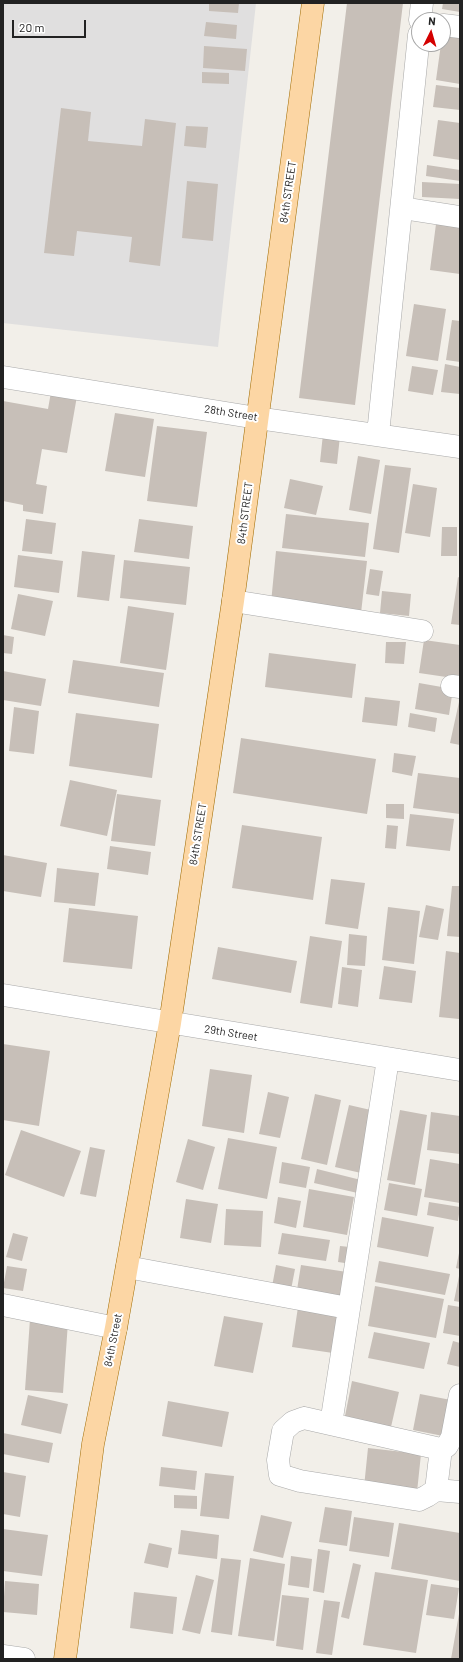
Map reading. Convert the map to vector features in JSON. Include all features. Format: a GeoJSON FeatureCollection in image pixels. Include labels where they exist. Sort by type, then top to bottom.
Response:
{"type":"FeatureCollection","features":[{"type":"Feature","properties":{"kind":"main road","name":"84th STREET"},"geometry":{"type":"LineString","coordinates":[[170,1023],[234,601],[313,3]]}},
{"type":"Feature","properties":{"kind":"main road","name":"84th Street"},"geometry":{"type":"LineString","coordinates":[[65,1659],[93,1444],[116,1328],[170,1023]]}},
{"type":"Feature","properties":{"kind":"street"},"geometry":{"type":"LineString","coordinates":[[378,434],[417,52]]}},
{"type":"Feature","properties":{"kind":"street"},"geometry":{"type":"LineString","coordinates":[[402,208],[460,216]]}},
{"type":"Feature","properties":{"kind":"street","name":"28th Street"},"geometry":{"type":"LineString","coordinates":[[3,377],[257,418],[378,434],[460,447]]}},
{"type":"Feature","properties":{"kind":"street"},"geometry":{"type":"LineString","coordinates":[[234,601],[422,631]]}},
{"type":"Feature","properties":{"kind":"street","name":"29th Street"},"geometry":{"type":"LineString","coordinates":[[3,995],[460,1070]]}},
{"type":"Feature","properties":{"kind":"street"},"geometry":{"type":"LineString","coordinates":[[331,1424],[388,1059]]}},
{"type":"Feature","properties":{"kind":"street"},"geometry":{"type":"LineString","coordinates":[[127,1267],[348,1308]]}},
{"type":"Feature","properties":{"kind":"street"},"geometry":{"type":"LineString","coordinates":[[3,1305],[116,1328]]}},
{"type":"Feature","properties":{"kind":"street"},"geometry":{"type":"LineString","coordinates":[[436,1490],[440,1451],[447,1446],[452,1437],[460,1395]]}},
{"type":"Feature","properties":{"kind":"street"},"geometry":{"type":"LineString","coordinates":[[440,1451],[436,1448],[304,1418],[293,1422],[283,1431],[278,1460],[280,1475],[300,1481],[419,1500],[436,1490],[460,1492]]}},
{"type":"Feature","properties":{"kind":"street"},"geometry":{"type":"LineString","coordinates":[[3,1656],[24,1659]]}},
{"type":"Feature","properties":{"kind":"shaded area"},"geometry":{"type":"Polygon","coordinates":[[[3,3],[256,3],[218,347],[3,323],[3,3]]]}},
{"type":"Feature","properties":{"kind":"building"},"geometry":{"type":"Polygon","coordinates":[[[209,3],[239,3],[238,13],[209,11],[209,3]]]}},
{"type":"Feature","properties":{"kind":"building"},"geometry":{"type":"Polygon","coordinates":[[[347,3],[403,3],[355,405],[299,398],[347,3]]]}},
{"type":"Feature","properties":{"kind":"building"},"geometry":{"type":"Polygon","coordinates":[[[443,3],[460,3],[460,12],[442,9],[443,3]]]}},
{"type":"Feature","properties":{"kind":"building"},"geometry":{"type":"Polygon","coordinates":[[[206,22],[237,25],[236,39],[204,36],[206,22]]]}},
{"type":"Feature","properties":{"kind":"building"},"geometry":{"type":"Polygon","coordinates":[[[460,32],[460,84],[436,80],[440,52],[451,52],[451,33],[460,32]]]}},
{"type":"Feature","properties":{"kind":"building"},"geometry":{"type":"Polygon","coordinates":[[[204,46],[247,49],[245,71],[203,68],[204,46]]]}},
{"type":"Feature","properties":{"kind":"building"},"geometry":{"type":"Polygon","coordinates":[[[202,72],[229,73],[229,84],[202,83],[202,72]]]}},
{"type":"Feature","properties":{"kind":"building"},"geometry":{"type":"Polygon","coordinates":[[[436,85],[460,88],[460,110],[433,107],[436,85]]]}},
{"type":"Feature","properties":{"kind":"building"},"geometry":{"type":"Polygon","coordinates":[[[61,108],[91,112],[88,141],[142,146],[145,119],[176,123],[160,266],[129,262],[132,237],[77,231],[74,256],[44,253],[61,108]]]}},
{"type":"Feature","properties":{"kind":"building"},"geometry":{"type":"Polygon","coordinates":[[[438,120],[460,123],[460,160],[433,156],[438,120]]]}},
{"type":"Feature","properties":{"kind":"building"},"geometry":{"type":"Polygon","coordinates":[[[186,126],[208,127],[206,148],[184,146],[186,126]]]}},
{"type":"Feature","properties":{"kind":"building"},"geometry":{"type":"Polygon","coordinates":[[[427,165],[460,170],[460,181],[426,176],[427,165]]]}},
{"type":"Feature","properties":{"kind":"building"},"geometry":{"type":"Polygon","coordinates":[[[187,181],[218,184],[213,241],[182,238],[187,181]]]}},
{"type":"Feature","properties":{"kind":"building"},"geometry":{"type":"Polygon","coordinates":[[[422,182],[460,184],[460,199],[422,197],[422,182]]]}},
{"type":"Feature","properties":{"kind":"building"},"geometry":{"type":"Polygon","coordinates":[[[436,224],[460,227],[460,274],[430,270],[436,224]]]}},
{"type":"Feature","properties":{"kind":"building"},"geometry":{"type":"Polygon","coordinates":[[[414,304],[446,309],[438,361],[406,356],[414,304]]]}},
{"type":"Feature","properties":{"kind":"building"},"geometry":{"type":"Polygon","coordinates":[[[452,320],[460,321],[460,362],[446,360],[452,320]]]}},
{"type":"Feature","properties":{"kind":"building"},"geometry":{"type":"Polygon","coordinates":[[[445,364],[460,367],[460,394],[441,392],[445,364]]]}},
{"type":"Feature","properties":{"kind":"building"},"geometry":{"type":"Polygon","coordinates":[[[412,366],[438,370],[433,395],[408,391],[412,366]]]}},
{"type":"Feature","properties":{"kind":"building"},"geometry":{"type":"Polygon","coordinates":[[[51,392],[77,396],[67,453],[42,449],[36,484],[47,486],[43,514],[23,511],[23,505],[3,501],[3,401],[48,409],[51,392]]]}},
{"type":"Feature","properties":{"kind":"building"},"geometry":{"type":"Polygon","coordinates":[[[115,413],[154,419],[145,477],[105,471],[115,413]]]}},
{"type":"Feature","properties":{"kind":"building"},"geometry":{"type":"Polygon","coordinates":[[[157,426],[207,432],[197,507],[147,501],[157,426]]]}},
{"type":"Feature","properties":{"kind":"building"},"geometry":{"type":"Polygon","coordinates":[[[323,434],[340,436],[337,464],[320,462],[323,434]]]}},
{"type":"Feature","properties":{"kind":"building"},"geometry":{"type":"Polygon","coordinates":[[[358,456],[380,460],[371,514],[349,510],[358,456]]]}},
{"type":"Feature","properties":{"kind":"building"},"geometry":{"type":"Polygon","coordinates":[[[385,465],[411,468],[399,553],[373,549],[385,465]]]}},
{"type":"Feature","properties":{"kind":"building"},"geometry":{"type":"Polygon","coordinates":[[[290,479],[323,486],[316,515],[284,508],[290,479]]]}},
{"type":"Feature","properties":{"kind":"building"},"geometry":{"type":"Polygon","coordinates":[[[413,484],[437,488],[430,537],[405,533],[413,484]]]}},
{"type":"Feature","properties":{"kind":"building"},"geometry":{"type":"Polygon","coordinates":[[[286,514],[369,523],[365,557],[282,548],[286,514]]]}},
{"type":"Feature","properties":{"kind":"building"},"geometry":{"type":"Polygon","coordinates":[[[26,519],[56,523],[52,554],[22,551],[26,519]]]}},
{"type":"Feature","properties":{"kind":"building"},"geometry":{"type":"Polygon","coordinates":[[[139,519],[193,526],[189,559],[134,552],[139,519]]]}},
{"type":"Feature","properties":{"kind":"building"},"geometry":{"type":"Polygon","coordinates":[[[442,527],[457,527],[457,556],[441,556],[442,527]]]}},
{"type":"Feature","properties":{"kind":"building"},"geometry":{"type":"Polygon","coordinates":[[[82,551],[115,555],[109,601],[77,597],[82,551]]]}},
{"type":"Feature","properties":{"kind":"building"},"geometry":{"type":"Polygon","coordinates":[[[276,551],[367,561],[361,613],[271,603],[276,551]]]}},
{"type":"Feature","properties":{"kind":"building"},"geometry":{"type":"Polygon","coordinates":[[[18,555],[63,561],[59,593],[14,587],[18,555]]]}},
{"type":"Feature","properties":{"kind":"building"},"geometry":{"type":"Polygon","coordinates":[[[124,560],[190,567],[186,605],[120,598],[124,560]]]}},
{"type":"Feature","properties":{"kind":"building"},"geometry":{"type":"Polygon","coordinates":[[[370,569],[383,571],[379,596],[366,594],[370,569]]]}},
{"type":"Feature","properties":{"kind":"building"},"geometry":{"type":"Polygon","coordinates":[[[458,577],[460,578],[460,625],[451,624],[458,577]]]}},
{"type":"Feature","properties":{"kind":"building"},"geometry":{"type":"Polygon","coordinates":[[[382,591],[411,594],[409,616],[380,613],[382,591]]]}},
{"type":"Feature","properties":{"kind":"building"},"geometry":{"type":"Polygon","coordinates":[[[18,594],[53,601],[45,636],[11,629],[18,594]]]}},
{"type":"Feature","properties":{"kind":"building"},"geometry":{"type":"Polygon","coordinates":[[[128,606],[174,613],[166,670],[120,663],[128,606]]]}},
{"type":"Feature","properties":{"kind":"building"},"geometry":{"type":"Polygon","coordinates":[[[3,635],[14,637],[12,654],[3,653],[3,635]]]}},
{"type":"Feature","properties":{"kind":"building"},"geometry":{"type":"Polygon","coordinates":[[[424,640],[460,645],[460,679],[419,673],[424,640]]]}},
{"type":"Feature","properties":{"kind":"building"},"geometry":{"type":"Polygon","coordinates":[[[386,642],[406,642],[404,664],[385,663],[386,642]]]}},
{"type":"Feature","properties":{"kind":"building"},"geometry":{"type":"Polygon","coordinates":[[[269,653],[356,664],[352,698],[265,687],[269,653]]]}},
{"type":"Feature","properties":{"kind":"building"},"geometry":{"type":"Polygon","coordinates":[[[73,660],[164,673],[159,707],[68,693],[73,660]]]}},
{"type":"Feature","properties":{"kind":"building"},"geometry":{"type":"Polygon","coordinates":[[[3,671],[46,679],[41,706],[3,700],[3,671]]]}},
{"type":"Feature","properties":{"kind":"building"},"geometry":{"type":"Polygon","coordinates":[[[419,683],[453,689],[449,715],[415,709],[419,683]]]}},
{"type":"Feature","properties":{"kind":"building"},"geometry":{"type":"Polygon","coordinates":[[[365,697],[400,701],[397,726],[362,722],[365,697]]]}},
{"type":"Feature","properties":{"kind":"building"},"geometry":{"type":"Polygon","coordinates":[[[460,702],[460,745],[450,743],[460,702]]]}},
{"type":"Feature","properties":{"kind":"building"},"geometry":{"type":"Polygon","coordinates":[[[14,707],[39,711],[34,754],[9,751],[14,707]]]}},
{"type":"Feature","properties":{"kind":"building"},"geometry":{"type":"Polygon","coordinates":[[[76,713],[159,724],[152,778],[69,766],[76,713]]]}},
{"type":"Feature","properties":{"kind":"building"},"geometry":{"type":"Polygon","coordinates":[[[410,713],[437,718],[435,732],[408,727],[410,713]]]}},
{"type":"Feature","properties":{"kind":"building"},"geometry":{"type":"Polygon","coordinates":[[[241,738],[376,759],[367,814],[233,793],[241,738]]]}},
{"type":"Feature","properties":{"kind":"building"},"geometry":{"type":"Polygon","coordinates":[[[394,753],[416,756],[412,776],[392,772],[394,753]]]}},
{"type":"Feature","properties":{"kind":"building"},"geometry":{"type":"Polygon","coordinates":[[[418,773],[460,778],[460,814],[413,808],[418,773]]]}},
{"type":"Feature","properties":{"kind":"building"},"geometry":{"type":"Polygon","coordinates":[[[70,780],[117,790],[107,836],[60,826],[70,780]]]}},
{"type":"Feature","properties":{"kind":"building"},"geometry":{"type":"Polygon","coordinates":[[[117,794],[161,800],[155,846],[111,841],[117,794]]]}},
{"type":"Feature","properties":{"kind":"building"},"geometry":{"type":"Polygon","coordinates":[[[386,804],[404,804],[404,819],[386,818],[386,804]]]}},
{"type":"Feature","properties":{"kind":"building"},"geometry":{"type":"Polygon","coordinates":[[[410,814],[454,819],[450,851],[406,846],[410,814]]]}},
{"type":"Feature","properties":{"kind":"building"},"geometry":{"type":"Polygon","coordinates":[[[242,825],[322,837],[313,900],[232,888],[242,825]]]}},
{"type":"Feature","properties":{"kind":"building"},"geometry":{"type":"Polygon","coordinates":[[[387,825],[398,826],[396,849],[385,848],[387,825]]]}},
{"type":"Feature","properties":{"kind":"building"},"geometry":{"type":"Polygon","coordinates":[[[110,846],[151,852],[148,875],[107,869],[110,846]]]}},
{"type":"Feature","properties":{"kind":"building"},"geometry":{"type":"Polygon","coordinates":[[[3,855],[47,863],[41,897],[3,891],[3,855]]]}},
{"type":"Feature","properties":{"kind":"building"},"geometry":{"type":"Polygon","coordinates":[[[57,868],[99,873],[95,906],[54,902],[57,868]]]}},
{"type":"Feature","properties":{"kind":"building"},"geometry":{"type":"Polygon","coordinates":[[[331,879],[365,883],[358,929],[325,924],[331,879]]]}},
{"type":"Feature","properties":{"kind":"building"},"geometry":{"type":"Polygon","coordinates":[[[452,886],[460,886],[460,937],[447,936],[452,886]]]}},
{"type":"Feature","properties":{"kind":"building"},"geometry":{"type":"Polygon","coordinates":[[[426,905],[444,909],[438,940],[419,937],[426,905]]]}},
{"type":"Feature","properties":{"kind":"building"},"geometry":{"type":"Polygon","coordinates":[[[388,907],[420,911],[414,964],[382,960],[388,907]]]}},
{"type":"Feature","properties":{"kind":"building"},"geometry":{"type":"Polygon","coordinates":[[[69,908],[138,916],[132,969],[63,962],[69,908]]]}},
{"type":"Feature","properties":{"kind":"building"},"geometry":{"type":"Polygon","coordinates":[[[349,934],[367,936],[365,966],[347,965],[349,934]]]}},
{"type":"Feature","properties":{"kind":"building"},"geometry":{"type":"Polygon","coordinates":[[[310,936],[342,941],[332,1008],[300,1003],[310,936]]]}},
{"type":"Feature","properties":{"kind":"building"},"geometry":{"type":"Polygon","coordinates":[[[218,947],[297,961],[291,993],[212,979],[218,947]]]}},
{"type":"Feature","properties":{"kind":"building"},"geometry":{"type":"Polygon","coordinates":[[[446,951],[460,953],[459,1019],[439,1017],[446,951]]]}},
{"type":"Feature","properties":{"kind":"building"},"geometry":{"type":"Polygon","coordinates":[[[384,966],[416,971],[412,1003],[379,999],[384,966]]]}},
{"type":"Feature","properties":{"kind":"building"},"geometry":{"type":"Polygon","coordinates":[[[342,967],[362,970],[358,1007],[338,1004],[342,967]]]}},
{"type":"Feature","properties":{"kind":"building"},"geometry":{"type":"Polygon","coordinates":[[[3,1044],[50,1051],[39,1126],[3,1120],[3,1044]]]}},
{"type":"Feature","properties":{"kind":"building"},"geometry":{"type":"Polygon","coordinates":[[[210,1069],[252,1075],[244,1133],[202,1126],[210,1069]]]}},
{"type":"Feature","properties":{"kind":"building"},"geometry":{"type":"Polygon","coordinates":[[[268,1092],[289,1097],[280,1138],[259,1134],[268,1092]]]}},
{"type":"Feature","properties":{"kind":"building"},"geometry":{"type":"Polygon","coordinates":[[[315,1094],[341,1100],[327,1165],[301,1159],[315,1094]]]}},
{"type":"Feature","properties":{"kind":"building"},"geometry":{"type":"Polygon","coordinates":[[[349,1105],[375,1111],[361,1173],[335,1167],[349,1105]]]}},
{"type":"Feature","properties":{"kind":"building"},"geometry":{"type":"Polygon","coordinates":[[[400,1110],[427,1115],[415,1185],[387,1180],[400,1110]]]}},
{"type":"Feature","properties":{"kind":"building"},"geometry":{"type":"Polygon","coordinates":[[[431,1112],[460,1116],[460,1154],[427,1150],[431,1112]]]}},
{"type":"Feature","properties":{"kind":"building"},"geometry":{"type":"Polygon","coordinates":[[[21,1130],[81,1151],[64,1197],[5,1175],[21,1130]]]}},
{"type":"Feature","properties":{"kind":"building"},"geometry":{"type":"Polygon","coordinates":[[[228,1138],[277,1147],[267,1199],[218,1189],[228,1138]]]}},
{"type":"Feature","properties":{"kind":"building"},"geometry":{"type":"Polygon","coordinates":[[[188,1139],[215,1147],[203,1190],[176,1182],[188,1139]]]}},
{"type":"Feature","properties":{"kind":"building"},"geometry":{"type":"Polygon","coordinates":[[[90,1147],[105,1150],[96,1197],[80,1194],[90,1147]]]}},
{"type":"Feature","properties":{"kind":"building"},"geometry":{"type":"Polygon","coordinates":[[[430,1159],[460,1164],[460,1203],[424,1197],[430,1159]]]}},
{"type":"Feature","properties":{"kind":"building"},"geometry":{"type":"Polygon","coordinates":[[[282,1162],[310,1167],[306,1188],[279,1183],[282,1162]]]}},
{"type":"Feature","properties":{"kind":"building"},"geometry":{"type":"Polygon","coordinates":[[[317,1169],[365,1181],[362,1194],[314,1183],[317,1169]]]}},
{"type":"Feature","properties":{"kind":"building"},"geometry":{"type":"Polygon","coordinates":[[[389,1183],[422,1189],[417,1216],[384,1210],[389,1183]]]}},
{"type":"Feature","properties":{"kind":"building"},"geometry":{"type":"Polygon","coordinates":[[[309,1189],[354,1197],[347,1235],[303,1227],[309,1189]]]}},
{"type":"Feature","properties":{"kind":"building"},"geometry":{"type":"Polygon","coordinates":[[[278,1197],[301,1201],[296,1228],[274,1223],[278,1197]]]}},
{"type":"Feature","properties":{"kind":"building"},"geometry":{"type":"Polygon","coordinates":[[[186,1199],[218,1204],[211,1243],[180,1238],[186,1199]]]}},
{"type":"Feature","properties":{"kind":"building"},"geometry":{"type":"Polygon","coordinates":[[[429,1202],[460,1207],[458,1221],[427,1215],[429,1202]]]}},
{"type":"Feature","properties":{"kind":"building"},"geometry":{"type":"Polygon","coordinates":[[[226,1209],[263,1211],[261,1247],[224,1245],[226,1209]]]}},
{"type":"Feature","properties":{"kind":"building"},"geometry":{"type":"Polygon","coordinates":[[[382,1217],[434,1227],[428,1257],[377,1247],[382,1217]]]}},
{"type":"Feature","properties":{"kind":"building"},"geometry":{"type":"Polygon","coordinates":[[[13,1233],[28,1237],[22,1261],[6,1257],[13,1233]]]}},
{"type":"Feature","properties":{"kind":"building"},"geometry":{"type":"Polygon","coordinates":[[[282,1233],[330,1240],[326,1261],[278,1254],[282,1233]]]}},
{"type":"Feature","properties":{"kind":"building"},"geometry":{"type":"Polygon","coordinates":[[[340,1246],[360,1248],[358,1265],[338,1262],[340,1246]]]}},
{"type":"Feature","properties":{"kind":"building"},"geometry":{"type":"Polygon","coordinates":[[[460,1253],[460,1269],[456,1268],[460,1253]]]}},
{"type":"Feature","properties":{"kind":"building"},"geometry":{"type":"Polygon","coordinates":[[[379,1261],[450,1274],[445,1295],[375,1282],[379,1261]]]}},
{"type":"Feature","properties":{"kind":"building"},"geometry":{"type":"Polygon","coordinates":[[[276,1265],[295,1269],[290,1295],[271,1292],[276,1265]]]}},
{"type":"Feature","properties":{"kind":"building"},"geometry":{"type":"Polygon","coordinates":[[[301,1265],[347,1272],[342,1303],[296,1296],[301,1265]]]}},
{"type":"Feature","properties":{"kind":"building"},"geometry":{"type":"Polygon","coordinates":[[[7,1266],[27,1269],[23,1291],[3,1288],[7,1266]]]}},
{"type":"Feature","properties":{"kind":"building"},"geometry":{"type":"Polygon","coordinates":[[[460,1276],[460,1302],[454,1301],[460,1276]]]}},
{"type":"Feature","properties":{"kind":"building"},"geometry":{"type":"Polygon","coordinates":[[[375,1286],[444,1299],[436,1338],[368,1326],[375,1286]]]}},
{"type":"Feature","properties":{"kind":"building"},"geometry":{"type":"Polygon","coordinates":[[[448,1305],[460,1307],[460,1336],[443,1333],[448,1305]]]}},
{"type":"Feature","properties":{"kind":"building"},"geometry":{"type":"Polygon","coordinates":[[[298,1307],[339,1313],[333,1353],[292,1347],[298,1307]]]}},
{"type":"Feature","properties":{"kind":"building"},"geometry":{"type":"Polygon","coordinates":[[[224,1316],[263,1323],[253,1373],[214,1366],[224,1316]]]}},
{"type":"Feature","properties":{"kind":"building"},"geometry":{"type":"Polygon","coordinates":[[[30,1319],[68,1322],[63,1393],[25,1390],[30,1319]]]}},
{"type":"Feature","properties":{"kind":"building"},"geometry":{"type":"Polygon","coordinates":[[[374,1332],[430,1343],[424,1369],[368,1358],[374,1332]]]}},
{"type":"Feature","properties":{"kind":"building"},"geometry":{"type":"Polygon","coordinates":[[[453,1341],[460,1343],[460,1367],[447,1364],[453,1341]]]}},
{"type":"Feature","properties":{"kind":"building"},"geometry":{"type":"Polygon","coordinates":[[[352,1381],[399,1392],[391,1427],[345,1416],[352,1381]]]}},
{"type":"Feature","properties":{"kind":"building"},"geometry":{"type":"Polygon","coordinates":[[[420,1394],[456,1401],[448,1437],[413,1430],[420,1394]]]}},
{"type":"Feature","properties":{"kind":"building"},"geometry":{"type":"Polygon","coordinates":[[[28,1395],[68,1404],[61,1434],[21,1425],[28,1395]]]}},
{"type":"Feature","properties":{"kind":"building"},"geometry":{"type":"Polygon","coordinates":[[[168,1401],[229,1412],[222,1447],[162,1436],[168,1401]]]}},
{"type":"Feature","properties":{"kind":"building"},"geometry":{"type":"Polygon","coordinates":[[[3,1433],[53,1443],[49,1463],[3,1454],[3,1433]]]}},
{"type":"Feature","properties":{"kind":"building"},"geometry":{"type":"Polygon","coordinates":[[[368,1448],[421,1454],[417,1492],[364,1487],[368,1448]]]}},
{"type":"Feature","properties":{"kind":"building"},"geometry":{"type":"Polygon","coordinates":[[[161,1467],[197,1471],[195,1490],[159,1486],[161,1467]]]}},
{"type":"Feature","properties":{"kind":"building"},"geometry":{"type":"Polygon","coordinates":[[[3,1472],[26,1476],[20,1517],[3,1514],[3,1472]]]}},
{"type":"Feature","properties":{"kind":"building"},"geometry":{"type":"Polygon","coordinates":[[[205,1473],[234,1476],[229,1519],[200,1516],[205,1473]]]}},
{"type":"Feature","properties":{"kind":"building"},"geometry":{"type":"Polygon","coordinates":[[[174,1495],[197,1496],[197,1509],[174,1508],[174,1495]]]}},
{"type":"Feature","properties":{"kind":"building"},"geometry":{"type":"Polygon","coordinates":[[[325,1507],[352,1511],[347,1546],[319,1542],[325,1507]]]}},
{"type":"Feature","properties":{"kind":"building"},"geometry":{"type":"Polygon","coordinates":[[[261,1515],[292,1522],[283,1558],[253,1551],[261,1515]]]}},
{"type":"Feature","properties":{"kind":"building"},"geometry":{"type":"Polygon","coordinates":[[[354,1517],[394,1523],[389,1557],[349,1551],[354,1517]]]}},
{"type":"Feature","properties":{"kind":"building"},"geometry":{"type":"Polygon","coordinates":[[[399,1523],[460,1533],[460,1581],[391,1569],[399,1523]]]}},
{"type":"Feature","properties":{"kind":"building"},"geometry":{"type":"Polygon","coordinates":[[[3,1529],[48,1535],[42,1576],[3,1571],[3,1529]]]}},
{"type":"Feature","properties":{"kind":"building"},"geometry":{"type":"Polygon","coordinates":[[[181,1530],[219,1535],[217,1559],[178,1554],[181,1530]]]}},
{"type":"Feature","properties":{"kind":"building"},"geometry":{"type":"Polygon","coordinates":[[[149,1543],[172,1548],[168,1568],[144,1563],[149,1543]]]}},
{"type":"Feature","properties":{"kind":"building"},"geometry":{"type":"Polygon","coordinates":[[[318,1549],[330,1551],[324,1593],[313,1591],[318,1549]]]}},
{"type":"Feature","properties":{"kind":"building"},"geometry":{"type":"Polygon","coordinates":[[[291,1556],[312,1559],[309,1588],[288,1585],[291,1556]]]}},
{"type":"Feature","properties":{"kind":"building"},"geometry":{"type":"Polygon","coordinates":[[[221,1558],[241,1560],[232,1635],[211,1632],[221,1558]]]}},
{"type":"Feature","properties":{"kind":"building"},"geometry":{"type":"Polygon","coordinates":[[[250,1558],[285,1564],[274,1641],[238,1636],[250,1558]]]}},
{"type":"Feature","properties":{"kind":"building"},"geometry":{"type":"Polygon","coordinates":[[[353,1563],[361,1565],[349,1619],[341,1617],[353,1563]]]}},
{"type":"Feature","properties":{"kind":"building"},"geometry":{"type":"Polygon","coordinates":[[[375,1572],[428,1580],[416,1653],[363,1645],[375,1572]]]}},
{"type":"Feature","properties":{"kind":"building"},"geometry":{"type":"Polygon","coordinates":[[[196,1575],[214,1580],[200,1634],[182,1630],[196,1575]]]}},
{"type":"Feature","properties":{"kind":"building"},"geometry":{"type":"Polygon","coordinates":[[[5,1581],[39,1584],[37,1615],[3,1612],[5,1581]]]}},
{"type":"Feature","properties":{"kind":"building"},"geometry":{"type":"Polygon","coordinates":[[[431,1584],[459,1588],[454,1619],[426,1615],[431,1584]]]}},
{"type":"Feature","properties":{"kind":"building"},"geometry":{"type":"Polygon","coordinates":[[[134,1592],[177,1597],[173,1634],[130,1628],[134,1592]]]}},
{"type":"Feature","properties":{"kind":"building"},"geometry":{"type":"Polygon","coordinates":[[[282,1595],[309,1598],[303,1650],[276,1646],[282,1595]]]}},
{"type":"Feature","properties":{"kind":"building"},"geometry":{"type":"Polygon","coordinates":[[[324,1600],[340,1602],[332,1655],[316,1653],[324,1600]]]}},
{"type":"Feature","properties":{"kind":"building"},"geometry":{"type":"Polygon","coordinates":[[[459,1614],[460,1659],[451,1659],[459,1614]]]}}]}
